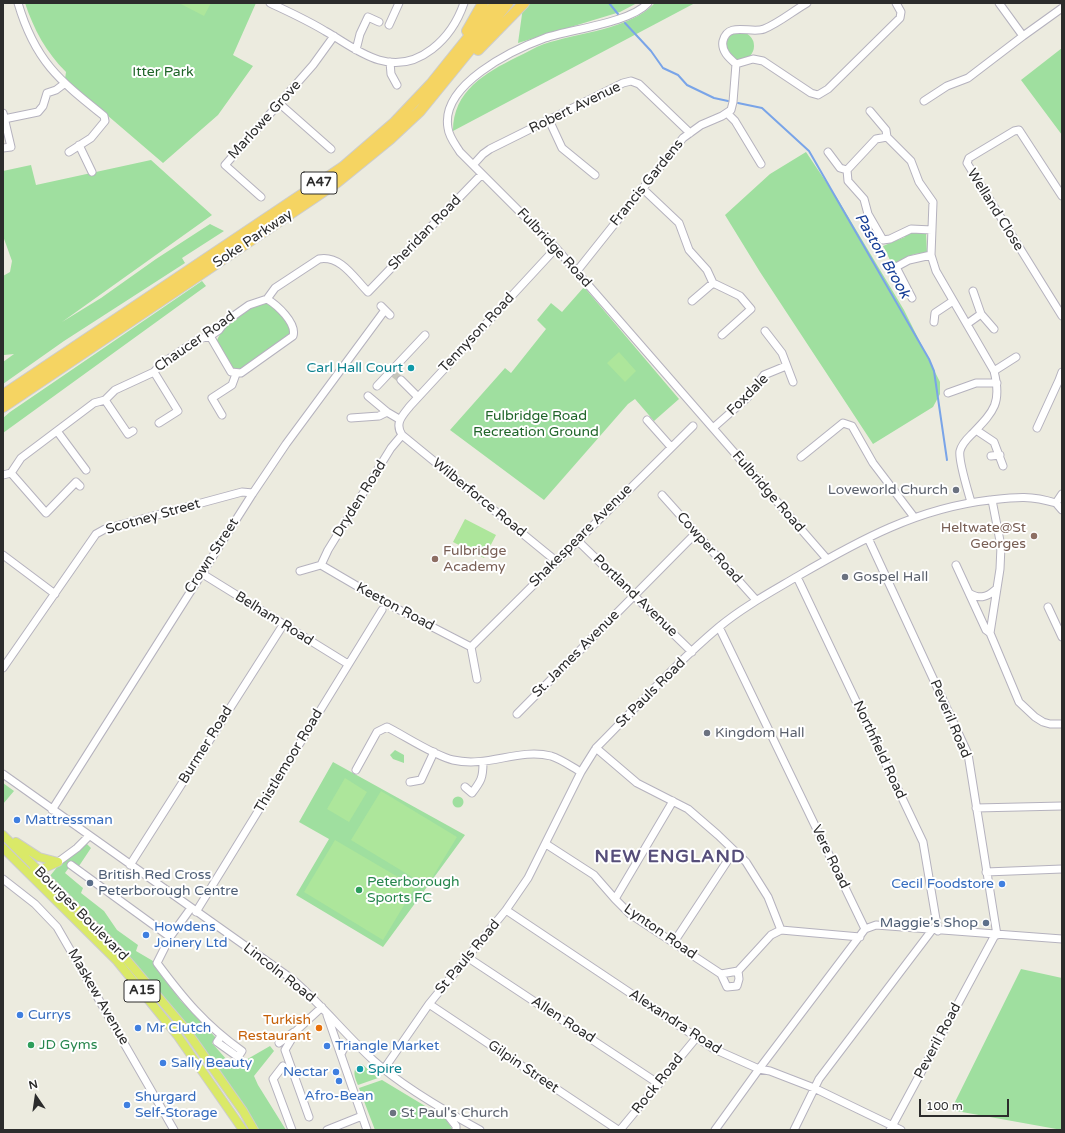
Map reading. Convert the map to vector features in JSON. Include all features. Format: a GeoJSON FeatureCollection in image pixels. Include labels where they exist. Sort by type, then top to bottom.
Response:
{"type":"FeatureCollection","features":[{"type":"Feature","properties":{"kind":"highway","name":"A47"},"geometry":{"type":"LineString","coordinates":[[450,61],[484,3]]}},
{"type":"Feature","properties":{"kind":"highway","name":"Soke Parkway"},"geometry":{"type":"LineString","coordinates":[[3,407],[30,381],[343,167],[395,122],[431,84],[496,3]]}},
{"type":"Feature","properties":{"kind":"highway","name":"Soke Parkway"},"geometry":{"type":"LineString","coordinates":[[3,395],[30,381],[336,183],[390,139],[438,89],[508,3]]}},
{"type":"Feature","properties":{"kind":"highway","name":"A47"},"geometry":{"type":"LineString","coordinates":[[438,89],[524,3]]}},
{"type":"Feature","properties":{"kind":"highway","name":"A47"},"geometry":{"type":"LineString","coordinates":[[3,392],[30,381]]}},
{"type":"Feature","properties":{"kind":"highway","name":"A47"},"geometry":{"type":"LineString","coordinates":[[3,411],[30,381]]}},
{"type":"Feature","properties":{"kind":"main road"},"geometry":{"type":"LineString","coordinates":[[3,831],[24,849],[39,857],[58,862]]}},
{"type":"Feature","properties":{"kind":"main road","name":"Bourges Boulevard"},"geometry":{"type":"LineString","coordinates":[[3,835],[120,952],[183,1026],[243,1111],[254,1130]]}},
{"type":"Feature","properties":{"kind":"main road","name":"Bourges Boulevard"},"geometry":{"type":"LineString","coordinates":[[3,848],[117,961],[177,1035],[243,1130]]}},
{"type":"Feature","properties":{"kind":"main road"},"geometry":{"type":"LineString","coordinates":[[23,867],[37,869],[53,865],[58,862]]}},
{"type":"Feature","properties":{"kind":"street"},"geometry":{"type":"LineString","coordinates":[[18,3],[24,23],[35,46],[52,71],[64,84],[104,116],[105,120],[90,138],[69,152]]}},
{"type":"Feature","properties":{"kind":"street"},"geometry":{"type":"LineString","coordinates":[[270,3],[334,36],[356,50],[380,61],[390,62],[414,59],[431,51],[442,42],[452,28],[464,3]]}},
{"type":"Feature","properties":{"kind":"street"},"geometry":{"type":"LineString","coordinates":[[389,25],[399,3]]}},
{"type":"Feature","properties":{"kind":"street","name":"Fulbridge Road"},"geometry":{"type":"LineString","coordinates":[[648,3],[625,17],[545,38],[518,50],[491,65],[465,84],[451,102],[447,117],[448,128],[453,142],[473,165],[556,248],[827,559]]}},
{"type":"Feature","properties":{"kind":"street"},"geometry":{"type":"LineString","coordinates":[[761,164],[735,121],[728,113],[731,110],[733,102],[736,64],[724,52],[723,40],[730,31],[739,28],[754,32],[764,29],[807,3]]}},
{"type":"Feature","properties":{"kind":"street"},"geometry":{"type":"LineString","coordinates":[[736,64],[753,59],[763,61],[811,93],[818,95],[828,89],[900,18],[901,12],[896,3]]}},
{"type":"Feature","properties":{"kind":"street"},"geometry":{"type":"LineString","coordinates":[[999,3],[1024,36]]}},
{"type":"Feature","properties":{"kind":"street"},"geometry":{"type":"LineString","coordinates":[[924,101],[947,86],[968,78],[1062,8]]}},
{"type":"Feature","properties":{"kind":"street"},"geometry":{"type":"LineString","coordinates":[[356,50],[360,34],[368,17],[379,22]]}},
{"type":"Feature","properties":{"kind":"street","name":"Marlowe Grove"},"geometry":{"type":"LineString","coordinates":[[261,197],[225,165],[313,65],[334,36]]}},
{"type":"Feature","properties":{"kind":"street"},"geometry":{"type":"LineString","coordinates":[[390,62],[391,74],[397,85]]}},
{"type":"Feature","properties":{"kind":"street","name":"Robert Avenue"},"geometry":{"type":"LineString","coordinates":[[473,165],[490,150],[623,83],[631,81],[639,84],[690,133]]}},
{"type":"Feature","properties":{"kind":"street"},"geometry":{"type":"LineString","coordinates":[[3,148],[11,146],[4,116],[38,112],[43,106],[47,93],[56,90],[64,84]]}},
{"type":"Feature","properties":{"kind":"street"},"geometry":{"type":"LineString","coordinates":[[280,104],[331,149]]}},
{"type":"Feature","properties":{"kind":"street"},"geometry":{"type":"LineString","coordinates":[[870,111],[886,130],[887,136],[911,161],[919,182],[933,202],[931,255],[936,272],[994,371],[997,383],[998,400],[993,410],[964,442],[960,452],[971,502]]}},
{"type":"Feature","properties":{"kind":"street","name":"Francis Gardens"},"geometry":{"type":"LineString","coordinates":[[576,271],[682,138],[701,125],[728,113]]}},
{"type":"Feature","properties":{"kind":"street"},"geometry":{"type":"LineString","coordinates":[[549,120],[562,148],[595,175]]}},
{"type":"Feature","properties":{"kind":"street","name":"Welland Close"},"geometry":{"type":"LineString","coordinates":[[1062,196],[1019,130],[1014,130],[969,158],[966,163],[1062,316]]}},
{"type":"Feature","properties":{"kind":"street"},"geometry":{"type":"LineString","coordinates":[[887,136],[876,139],[847,170],[848,181],[864,198],[868,214],[883,240],[890,239],[911,229],[932,230]]}},
{"type":"Feature","properties":{"kind":"street"},"geometry":{"type":"LineString","coordinates":[[79,145],[90,164],[92,172]]}},
{"type":"Feature","properties":{"kind":"street"},"geometry":{"type":"LineString","coordinates":[[828,152],[840,168],[847,170]]}},
{"type":"Feature","properties":{"kind":"street","name":"Sheridan Road"},"geometry":{"type":"LineString","coordinates":[[368,292],[482,174]]}},
{"type":"Feature","properties":{"kind":"street"},"geometry":{"type":"LineString","coordinates":[[642,188],[679,223],[689,250],[707,270],[713,283],[740,296],[751,309],[722,335]]}},
{"type":"Feature","properties":{"kind":"street","name":"Tennyson Road"},"geometry":{"type":"LineString","coordinates":[[400,420],[418,397],[556,248]]}},
{"type":"Feature","properties":{"kind":"street"},"geometry":{"type":"LineString","coordinates":[[912,298],[896,267],[909,260],[931,255]]}},
{"type":"Feature","properties":{"kind":"street","name":"Chaucer Road"},"geometry":{"type":"LineString","coordinates":[[11,473],[21,458],[94,403],[105,400],[115,390],[154,372],[161,364],[199,339],[210,336],[219,330],[225,322],[249,305],[267,299],[275,288],[319,259],[327,258],[341,263],[368,292]]}},
{"type":"Feature","properties":{"kind":"street"},"geometry":{"type":"LineString","coordinates":[[692,301],[713,283]]}},
{"type":"Feature","properties":{"kind":"street"},"geometry":{"type":"LineString","coordinates":[[973,291],[981,314],[994,329]]}},
{"type":"Feature","properties":{"kind":"street"},"geometry":{"type":"LineString","coordinates":[[210,336],[231,372],[236,374],[241,373],[293,336],[293,327],[279,306],[267,299]]}},
{"type":"Feature","properties":{"kind":"street"},"geometry":{"type":"LineString","coordinates":[[934,322],[935,313],[953,301]]}},
{"type":"Feature","properties":{"kind":"street","name":"Crown Street"},"geometry":{"type":"LineString","coordinates":[[52,810],[253,493],[286,444],[385,310]]}},
{"type":"Feature","properties":{"kind":"street"},"geometry":{"type":"LineString","coordinates":[[967,324],[981,314]]}},
{"type":"Feature","properties":{"kind":"street","name":"Foxdale"},"geometry":{"type":"LineString","coordinates":[[765,331],[782,353],[793,382]]}},
{"type":"Feature","properties":{"kind":"street"},"geometry":{"type":"LineString","coordinates":[[378,386],[425,335]]}},
{"type":"Feature","properties":{"kind":"street"},"geometry":{"type":"LineString","coordinates":[[994,371],[1016,357]]}},
{"type":"Feature","properties":{"kind":"street","name":"Foxdale"},"geometry":{"type":"LineString","coordinates":[[713,428],[747,398],[764,375],[786,366]]}},
{"type":"Feature","properties":{"kind":"street"},"geometry":{"type":"LineString","coordinates":[[154,372],[178,411],[159,423]]}},
{"type":"Feature","properties":{"kind":"street"},"geometry":{"type":"LineString","coordinates":[[1037,428],[1060,380],[1062,372]]}},
{"type":"Feature","properties":{"kind":"street"},"geometry":{"type":"LineString","coordinates":[[222,415],[212,398],[232,385],[236,374]]}},
{"type":"Feature","properties":{"kind":"street"},"geometry":{"type":"LineString","coordinates":[[401,380],[418,397]]}},
{"type":"Feature","properties":{"kind":"street"},"geometry":{"type":"LineString","coordinates":[[948,393],[976,383],[997,383]]}},
{"type":"Feature","properties":{"kind":"street"},"geometry":{"type":"LineString","coordinates":[[368,396],[387,412],[400,420],[398,427],[402,435]]}},
{"type":"Feature","properties":{"kind":"street"},"geometry":{"type":"LineString","coordinates":[[105,400],[131,435]]}},
{"type":"Feature","properties":{"kind":"street"},"geometry":{"type":"LineString","coordinates":[[351,418],[379,416],[387,412]]}},
{"type":"Feature","properties":{"kind":"street"},"geometry":{"type":"LineString","coordinates":[[647,420],[671,447]]}},
{"type":"Feature","properties":{"kind":"street"},"geometry":{"type":"LineString","coordinates":[[801,457],[842,423],[847,423],[852,426],[873,463],[914,517]]}},
{"type":"Feature","properties":{"kind":"street","name":"Shakespeare Avenue"},"geometry":{"type":"LineString","coordinates":[[470,647],[693,426]]}},
{"type":"Feature","properties":{"kind":"street"},"geometry":{"type":"LineString","coordinates":[[976,430],[994,442],[1003,466]]}},
{"type":"Feature","properties":{"kind":"street"},"geometry":{"type":"LineString","coordinates":[[57,431],[81,468]]}},
{"type":"Feature","properties":{"kind":"street","name":"Wilberforce Road"},"geometry":{"type":"LineString","coordinates":[[402,435],[556,561]]}},
{"type":"Feature","properties":{"kind":"street","name":"Dryden Road"},"geometry":{"type":"LineString","coordinates":[[321,565],[328,550],[391,448],[402,435]]}},
{"type":"Feature","properties":{"kind":"street"},"geometry":{"type":"LineString","coordinates":[[991,456],[1000,455]]}},
{"type":"Feature","properties":{"kind":"street"},"geometry":{"type":"LineString","coordinates":[[3,475],[11,473],[46,513],[76,482],[80,486]]}},
{"type":"Feature","properties":{"kind":"street","name":"Scotney Street"},"geometry":{"type":"LineString","coordinates":[[3,668],[96,534],[105,529],[242,492],[253,493]]}},
{"type":"Feature","properties":{"kind":"street"},"geometry":{"type":"LineString","coordinates":[[1062,494],[1056,503],[1062,510]]}},
{"type":"Feature","properties":{"kind":"street","name":"Cowper Road"},"geometry":{"type":"LineString","coordinates":[[662,495],[695,534],[756,600]]}},
{"type":"Feature","properties":{"kind":"street","name":"St Pauls Road"},"geometry":{"type":"LineString","coordinates":[[384,1069],[429,1004],[506,910],[528,878],[581,772],[596,748],[719,627],[756,600],[827,559],[914,517],[971,502],[1029,496],[1056,503]]}},
{"type":"Feature","properties":{"kind":"street"},"geometry":{"type":"LineString","coordinates":[[990,633],[1000,569],[1000,546],[992,500]]}},
{"type":"Feature","properties":{"kind":"street","name":"St. James Avenue"},"geometry":{"type":"LineString","coordinates":[[517,714],[695,534]]}},
{"type":"Feature","properties":{"kind":"street","name":"Peveril Road"},"geometry":{"type":"LineString","coordinates":[[868,538],[968,754],[996,935],[891,1128]]}},
{"type":"Feature","properties":{"kind":"street","name":"Portland Avenue"},"geometry":{"type":"LineString","coordinates":[[578,541],[692,652]]}},
{"type":"Feature","properties":{"kind":"street"},"geometry":{"type":"LineString","coordinates":[[3,555],[55,594]]}},
{"type":"Feature","properties":{"kind":"street"},"geometry":{"type":"LineString","coordinates":[[300,571],[321,565]]}},
{"type":"Feature","properties":{"kind":"street","name":"Keeton Road"},"geometry":{"type":"LineString","coordinates":[[321,565],[386,603],[470,647]]}},
{"type":"Feature","properties":{"kind":"street"},"geometry":{"type":"LineString","coordinates":[[956,566],[986,630],[990,633],[1019,702],[1035,717],[1043,722],[1050,724],[1062,724]]}},
{"type":"Feature","properties":{"kind":"street","name":"Belham Road"},"geometry":{"type":"LineString","coordinates":[[201,573],[348,664]]}},
{"type":"Feature","properties":{"kind":"street","name":"Northfield Road"},"geometry":{"type":"LineString","coordinates":[[797,577],[923,842],[935,930]]}},
{"type":"Feature","properties":{"kind":"street"},"geometry":{"type":"LineString","coordinates":[[969,593],[976,597],[982,598],[996,590]]}},
{"type":"Feature","properties":{"kind":"street"},"geometry":{"type":"LineString","coordinates":[[1048,607],[1062,637]]}},
{"type":"Feature","properties":{"kind":"street","name":"Thistlemoor Road"},"geometry":{"type":"LineString","coordinates":[[221,1036],[184,1000],[156,962],[170,937],[194,910],[382,610]]}},
{"type":"Feature","properties":{"kind":"street","name":"Burmer Road"},"geometry":{"type":"LineString","coordinates":[[130,865],[283,625]]}},
{"type":"Feature","properties":{"kind":"street","name":"Vere Road"},"geometry":{"type":"LineString","coordinates":[[719,627],[865,930]]}},
{"type":"Feature","properties":{"kind":"street"},"geometry":{"type":"LineString","coordinates":[[470,647],[477,679]]}},
{"type":"Feature","properties":{"kind":"street"},"geometry":{"type":"LineString","coordinates":[[356,770],[377,732],[387,727],[434,752],[453,760],[483,763],[523,754],[537,755],[552,757],[581,772]]}},
{"type":"Feature","properties":{"kind":"street"},"geometry":{"type":"LineString","coordinates":[[596,748],[637,783],[688,809],[734,850],[746,862],[768,897],[781,930],[860,937]]}},
{"type":"Feature","properties":{"kind":"street"},"geometry":{"type":"LineString","coordinates":[[410,782],[421,780],[434,752]]}},
{"type":"Feature","properties":{"kind":"street"},"geometry":{"type":"LineString","coordinates":[[465,787],[472,793],[483,777],[483,763]]}},
{"type":"Feature","properties":{"kind":"street","name":"Lincoln Road"},"geometry":{"type":"LineString","coordinates":[[3,774],[292,979],[384,1069],[444,1110],[480,1130]]}},
{"type":"Feature","properties":{"kind":"street"},"geometry":{"type":"LineString","coordinates":[[615,900],[673,801]]}},
{"type":"Feature","properties":{"kind":"street"},"geometry":{"type":"LineString","coordinates":[[976,808],[1062,806]]}},
{"type":"Feature","properties":{"kind":"street"},"geometry":{"type":"LineString","coordinates":[[58,862],[77,848],[89,836]]}},
{"type":"Feature","properties":{"kind":"street","name":"Lynton Road"},"geometry":{"type":"LineString","coordinates":[[546,844],[594,875],[615,900],[630,914],[721,974],[727,987],[732,988],[737,986],[740,979],[738,972],[771,934],[781,930]]}},
{"type":"Feature","properties":{"kind":"street"},"geometry":{"type":"LineString","coordinates":[[674,942],[734,850]]}},
{"type":"Feature","properties":{"kind":"street"},"geometry":{"type":"LineString","coordinates":[[71,865],[170,937]]}},
{"type":"Feature","properties":{"kind":"street"},"geometry":{"type":"LineString","coordinates":[[986,872],[1062,869]]}},
{"type":"Feature","properties":{"kind":"street","name":"Maskew Avenue"},"geometry":{"type":"LineString","coordinates":[[3,880],[35,904],[57,927],[174,1130]]}},
{"type":"Feature","properties":{"kind":"street","name":"Alexandra Road"},"geometry":{"type":"LineString","coordinates":[[506,910],[714,1049],[758,1069],[770,1071],[814,1088],[891,1128],[901,1130]]}},
{"type":"Feature","properties":{"kind":"street"},"geometry":{"type":"LineString","coordinates":[[715,1130],[758,1069],[865,930],[876,925],[1062,939]]}},
{"type":"Feature","properties":{"kind":"street"},"geometry":{"type":"LineString","coordinates":[[794,1130],[814,1088],[867,1014],[935,930]]}},
{"type":"Feature","properties":{"kind":"street","name":"Allen Road"},"geometry":{"type":"LineString","coordinates":[[467,957],[659,1084]]}},
{"type":"Feature","properties":{"kind":"street"},"geometry":{"type":"LineString","coordinates":[[721,974],[738,972]]}},
{"type":"Feature","properties":{"kind":"street","name":"Gilpin Street"},"geometry":{"type":"LineString","coordinates":[[429,1004],[619,1130]]}},
{"type":"Feature","properties":{"kind":"street"},"geometry":{"type":"LineString","coordinates":[[280,1043],[324,1010],[367,1130]]}},
{"type":"Feature","properties":{"kind":"street"},"geometry":{"type":"LineString","coordinates":[[297,1030],[286,1050],[310,1117]]}},
{"type":"Feature","properties":{"kind":"street","name":"Rock Road"},"geometry":{"type":"LineString","coordinates":[[619,1130],[697,1037]]}},
{"type":"Feature","properties":{"kind":"street"},"geometry":{"type":"LineString","coordinates":[[341,1054],[344,1046],[357,1044]]}},
{"type":"Feature","properties":{"kind":"street"},"geometry":{"type":"LineString","coordinates":[[283,1066],[273,1079],[292,1130]]}},
{"type":"Feature","properties":{"kind":"street"},"geometry":{"type":"LineString","coordinates":[[444,1110],[456,1126],[456,1130]]}},
{"type":"Feature","properties":{"kind":"street"},"geometry":{"type":"LineString","coordinates":[[327,1130],[362,1116]]}},
{"type":"Feature","properties":{"kind":"green space","name":"Itter Park"},"geometry":{"type":"Polygon","coordinates":[[[25,3],[256,3],[233,55],[253,66],[218,115],[163,163],[65,79],[66,72],[52,57],[41,40],[25,3]]]}},
{"type":"Feature","properties":{"kind":"green space"},"geometry":{"type":"Polygon","coordinates":[[[179,3],[211,3],[204,16],[179,3]]]}},
{"type":"Feature","properties":{"kind":"green space"},"geometry":{"type":"Polygon","coordinates":[[[529,3],[637,3],[620,12],[518,43],[523,7],[529,3]]]}},
{"type":"Feature","properties":{"kind":"green space"},"geometry":{"type":"Polygon","coordinates":[[[655,3],[695,3],[453,131],[454,117],[458,105],[465,94],[483,77],[505,63],[544,44],[603,29],[632,19],[645,12],[655,3]]]}},
{"type":"Feature","properties":{"kind":"green space"},"geometry":{"type":"Polygon","coordinates":[[[740,32],[750,36],[754,46],[750,56],[740,60],[730,56],[726,46],[730,36],[740,32]]]}},
{"type":"Feature","properties":{"kind":"green space"},"geometry":{"type":"Polygon","coordinates":[[[1062,48],[1062,135],[1021,80],[1062,48]]]}},
{"type":"Feature","properties":{"kind":"green space"},"geometry":{"type":"Polygon","coordinates":[[[806,152],[837,198],[904,310],[940,382],[940,394],[933,407],[873,444],[760,272],[725,215],[770,174],[806,152]]]}},
{"type":"Feature","properties":{"kind":"green space"},"geometry":{"type":"Polygon","coordinates":[[[151,160],[212,215],[62,322],[101,298],[156,259],[210,224],[224,231],[182,258],[185,263],[64,341],[3,384],[3,362],[14,354],[4,355],[3,350],[3,276],[10,272],[12,261],[3,236],[3,171],[31,165],[36,185],[151,160]]]}},
{"type":"Feature","properties":{"kind":"green space"},"geometry":{"type":"Polygon","coordinates":[[[912,231],[926,233],[927,253],[914,254],[893,266],[883,246],[905,237],[905,234],[912,231]]]}},
{"type":"Feature","properties":{"kind":"green space"},"geometry":{"type":"Polygon","coordinates":[[[202,281],[206,286],[3,433],[3,418],[10,412],[202,281]]]}},
{"type":"Feature","properties":{"kind":"green space","name":"Fulbridge Road Recreation Ground"},"geometry":{"type":"Polygon","coordinates":[[[584,287],[679,399],[654,421],[635,399],[628,404],[544,500],[450,430],[505,368],[511,373],[546,329],[537,320],[551,303],[562,312],[584,287]]]}},
{"type":"Feature","properties":{"kind":"green space"},"geometry":{"type":"Polygon","coordinates":[[[263,303],[273,306],[286,318],[289,323],[291,334],[241,369],[232,369],[216,343],[219,336],[223,329],[241,313],[263,303]]]}},
{"type":"Feature","properties":{"kind":"green space"},"geometry":{"type":"Polygon","coordinates":[[[619,352],[636,371],[625,382],[607,363],[619,352]]]}},
{"type":"Feature","properties":{"kind":"green space"},"geometry":{"type":"Polygon","coordinates":[[[465,519],[496,535],[484,558],[453,542],[465,519]]]}},
{"type":"Feature","properties":{"kind":"green space"},"geometry":{"type":"Polygon","coordinates":[[[395,750],[404,755],[404,763],[393,759],[390,755],[395,750]]]}},
{"type":"Feature","properties":{"kind":"green space"},"geometry":{"type":"Polygon","coordinates":[[[333,762],[465,835],[383,947],[296,895],[329,839],[299,822],[333,762]]]}},
{"type":"Feature","properties":{"kind":"green space"},"geometry":{"type":"Polygon","coordinates":[[[345,778],[367,792],[349,822],[327,809],[345,778]]]}},
{"type":"Feature","properties":{"kind":"green space"},"geometry":{"type":"Polygon","coordinates":[[[3,783],[14,791],[3,804],[3,783]]]}},
{"type":"Feature","properties":{"kind":"green space"},"geometry":{"type":"Polygon","coordinates":[[[381,791],[457,837],[427,886],[351,840],[381,791]]]}},
{"type":"Feature","properties":{"kind":"green space"},"geometry":{"type":"Polygon","coordinates":[[[458,796],[462,798],[464,802],[462,806],[458,808],[454,806],[452,802],[454,798],[458,796]]]}},
{"type":"Feature","properties":{"kind":"green space","name":"Peterborough Sports FC"},"geometry":{"type":"Polygon","coordinates":[[[335,840],[415,887],[383,940],[304,892],[335,840]]]}},
{"type":"Feature","properties":{"kind":"green space"},"geometry":{"type":"Polygon","coordinates":[[[86,843],[91,848],[79,866],[73,862],[65,873],[83,888],[81,893],[104,911],[117,930],[138,945],[136,951],[153,961],[155,967],[181,1001],[217,1039],[212,1043],[227,1060],[244,1061],[270,1046],[274,1051],[254,1076],[286,1130],[259,1130],[214,1062],[163,996],[108,934],[50,876],[62,861],[86,843]]]}},
{"type":"Feature","properties":{"kind":"green space"},"geometry":{"type":"Polygon","coordinates":[[[1021,969],[1062,978],[1062,1130],[951,1110],[1021,969]]]}},
{"type":"Feature","properties":{"kind":"green space"},"geometry":{"type":"Polygon","coordinates":[[[360,1064],[378,1078],[358,1085],[355,1077],[355,1068],[360,1064]]]}},
{"type":"Feature","properties":{"kind":"green space"},"geometry":{"type":"Polygon","coordinates":[[[382,1080],[445,1118],[453,1130],[375,1130],[359,1088],[382,1080]]]}},
{"type":"Feature","properties":{"kind":"waterway","name":"Paston Brook"},"geometry":{"type":"LineString","coordinates":[[609,3],[618,14]]}},
{"type":"Feature","properties":{"kind":"waterway","name":"Paston Brook"},"geometry":{"type":"LineString","coordinates":[[625,23],[651,51],[663,68],[678,75],[687,85],[714,98],[728,101]]}},
{"type":"Feature","properties":{"kind":"waterway","name":"Paston Brook"},"geometry":{"type":"LineString","coordinates":[[738,103],[762,108],[809,151],[929,359],[934,371],[947,460]]}},
{"type":"Feature","properties":{"kind":"tunnel"},"geometry":{"type":"LineString","coordinates":[[394,374],[401,380]]}},
{"type":"Feature","properties":{"kind":"place","name":"Carl Hall Court"},"geometry":{"type":"Point","coordinates":[411,368]}},
{"type":"Feature","properties":{"kind":"place","name":"Loveworld Church"},"geometry":{"type":"Point","coordinates":[956,490]}},
{"type":"Feature","properties":{"kind":"place","name":"Heltwate@St Georges"},"geometry":{"type":"Point","coordinates":[1034,536]}},
{"type":"Feature","properties":{"kind":"place","name":"Fulbridge Academy"},"geometry":{"type":"Point","coordinates":[435,559]}},
{"type":"Feature","properties":{"kind":"place","name":"Gospel Hall"},"geometry":{"type":"Point","coordinates":[845,577]}},
{"type":"Feature","properties":{"kind":"place","name":"Kingdom Hall"},"geometry":{"type":"Point","coordinates":[707,733]}},
{"type":"Feature","properties":{"kind":"place","name":"Mattressman"},"geometry":{"type":"Point","coordinates":[17,820]}},
{"type":"Feature","properties":{"kind":"place","name":"British Red Cross Peterborough Centre"},"geometry":{"type":"Point","coordinates":[90,883]}},
{"type":"Feature","properties":{"kind":"place","name":"Cecil Foodstore"},"geometry":{"type":"Point","coordinates":[1002,884]}},
{"type":"Feature","properties":{"kind":"place","name":"Peterborough Sports FC"},"geometry":{"type":"Point","coordinates":[359,890]}},
{"type":"Feature","properties":{"kind":"place","name":"Maggie's Shop"},"geometry":{"type":"Point","coordinates":[986,923]}},
{"type":"Feature","properties":{"kind":"place","name":"Howdens Joinery Ltd"},"geometry":{"type":"Point","coordinates":[146,935]}},
{"type":"Feature","properties":{"kind":"place","name":"Currys"},"geometry":{"type":"Point","coordinates":[20,1015]}},
{"type":"Feature","properties":{"kind":"place","name":"Mr Clutch"},"geometry":{"type":"Point","coordinates":[138,1028]}},
{"type":"Feature","properties":{"kind":"place","name":"Turkish Restaurant"},"geometry":{"type":"Point","coordinates":[319,1028]}},
{"type":"Feature","properties":{"kind":"place","name":"JD Gyms"},"geometry":{"type":"Point","coordinates":[31,1045]}},
{"type":"Feature","properties":{"kind":"place","name":"Triangle Market"},"geometry":{"type":"Point","coordinates":[327,1046]}},
{"type":"Feature","properties":{"kind":"place","name":"Sally Beauty"},"geometry":{"type":"Point","coordinates":[163,1063]}},
{"type":"Feature","properties":{"kind":"place","name":"Spire"},"geometry":{"type":"Point","coordinates":[360,1069]}},
{"type":"Feature","properties":{"kind":"place","name":"Nectar"},"geometry":{"type":"Point","coordinates":[336,1072]}},
{"type":"Feature","properties":{"kind":"place","name":"Afro-Bean"},"geometry":{"type":"Point","coordinates":[339,1081]}},
{"type":"Feature","properties":{"kind":"place","name":"Shurgard Self-Storage"},"geometry":{"type":"Point","coordinates":[127,1105]}},
{"type":"Feature","properties":{"kind":"place","name":"St Paul's Church"},"geometry":{"type":"Point","coordinates":[393,1113]}},
{"type":"Feature","properties":{"kind":"district","name":"NEW ENGLAND"},"geometry":{"type":"Point","coordinates":[670,857]}}]}
